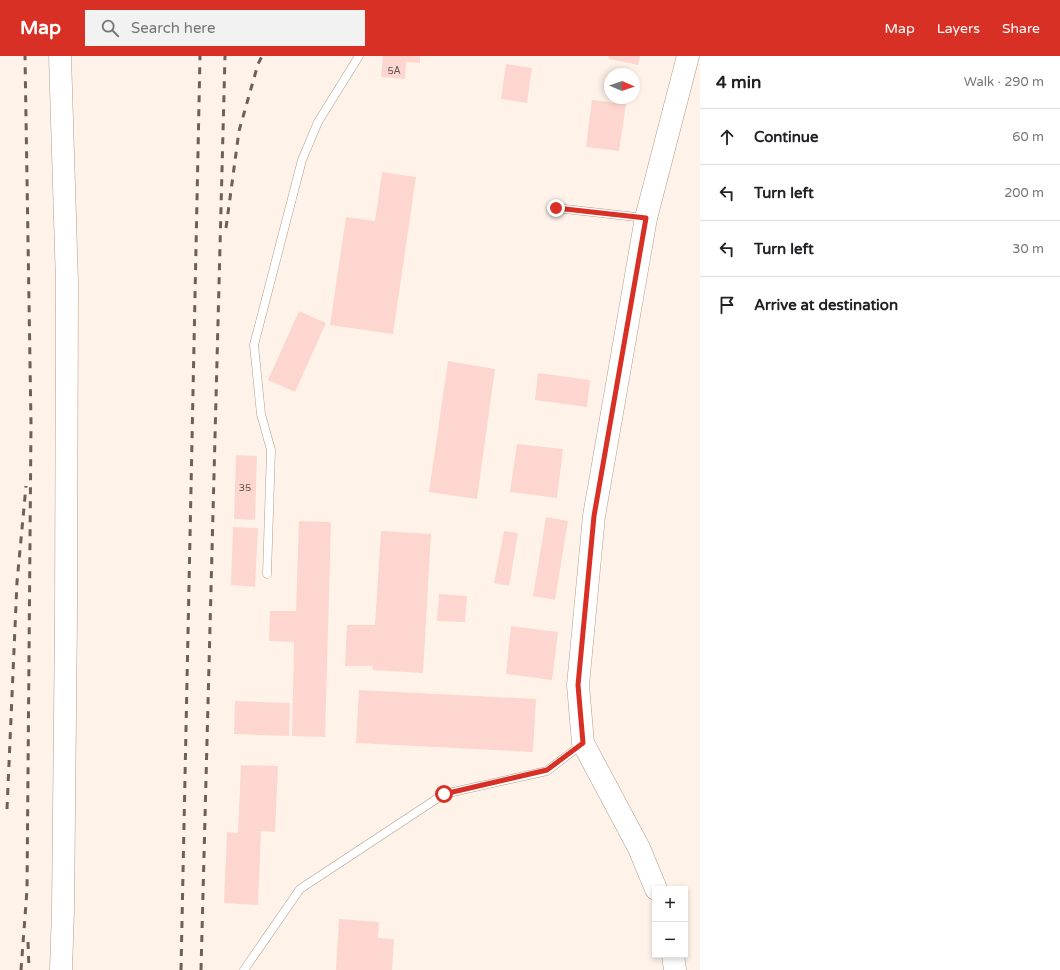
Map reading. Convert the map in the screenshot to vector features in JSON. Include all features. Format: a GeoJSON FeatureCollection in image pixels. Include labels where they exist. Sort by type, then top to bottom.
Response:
{"type":"FeatureCollection","features":[{"type":"Feature","properties":{"kind":"main road"},"geometry":{"type":"LineString","coordinates":[[60,56],[67,284],[66,618],[61,970]]}},
{"type":"Feature","properties":{"kind":"main road"},"geometry":{"type":"LineString","coordinates":[[655,886],[639,848],[583,743],[578,685],[594,516],[646,218],[688,56]]}},
{"type":"Feature","properties":{"kind":"main road"},"geometry":{"type":"LineString","coordinates":[[673,958],[675,970]]}},
{"type":"Feature","properties":{"kind":"lane"},"geometry":{"type":"LineString","coordinates":[[267,574],[270,450],[261,414],[254,345],[302,160],[318,122],[359,56]]}},
{"type":"Feature","properties":{"kind":"lane"},"geometry":{"type":"LineString","coordinates":[[556,208],[646,218]]}},
{"type":"Feature","properties":{"kind":"lane"},"geometry":{"type":"LineString","coordinates":[[244,970],[300,889],[444,794],[547,770],[583,743]]}},
{"type":"Feature","properties":{"kind":"building"},"geometry":{"type":"Polygon","coordinates":[[[383,56],[420,56],[420,63],[406,62],[405,79],[381,77],[383,56]]]}},
{"type":"Feature","properties":{"kind":"building"},"geometry":{"type":"Polygon","coordinates":[[[609,56],[640,56],[638,65],[609,59],[609,56]]]}},
{"type":"Feature","properties":{"kind":"building"},"geometry":{"type":"Polygon","coordinates":[[[506,64],[532,68],[527,103],[501,99],[506,64]]]}},
{"type":"Feature","properties":{"kind":"building"},"geometry":{"type":"Polygon","coordinates":[[[592,100],[604,101],[604,104],[626,104],[619,151],[586,147],[592,100]]]}},
{"type":"Feature","properties":{"kind":"building"},"geometry":{"type":"Polygon","coordinates":[[[382,172],[416,177],[393,334],[330,325],[346,217],[375,221],[382,172]]]}},
{"type":"Feature","properties":{"kind":"building"},"geometry":{"type":"Polygon","coordinates":[[[299,311],[326,323],[295,392],[268,380],[299,311]]]}},
{"type":"Feature","properties":{"kind":"building"},"geometry":{"type":"Polygon","coordinates":[[[448,361],[495,369],[477,499],[429,492],[448,361]]]}},
{"type":"Feature","properties":{"kind":"building"},"geometry":{"type":"Polygon","coordinates":[[[538,373],[590,380],[587,407],[535,400],[538,373]]]}},
{"type":"Feature","properties":{"kind":"building"},"geometry":{"type":"Polygon","coordinates":[[[517,444],[563,449],[557,498],[510,492],[517,444]]]}},
{"type":"Feature","properties":{"kind":"building"},"geometry":{"type":"Polygon","coordinates":[[[236,455],[257,456],[255,520],[234,519],[236,455]]]}},
{"type":"Feature","properties":{"kind":"building"},"geometry":{"type":"Polygon","coordinates":[[[546,517],[568,521],[555,600],[533,596],[546,517]]]}},
{"type":"Feature","properties":{"kind":"building"},"geometry":{"type":"Polygon","coordinates":[[[299,521],[331,522],[325,737],[292,736],[294,642],[269,641],[270,611],[296,611],[299,521]]]}},
{"type":"Feature","properties":{"kind":"building"},"geometry":{"type":"Polygon","coordinates":[[[233,527],[258,528],[255,587],[231,585],[233,527]]]}},
{"type":"Feature","properties":{"kind":"building"},"geometry":{"type":"Polygon","coordinates":[[[381,531],[431,534],[423,673],[372,670],[373,666],[345,666],[347,625],[375,625],[381,531]]]}},
{"type":"Feature","properties":{"kind":"building"},"geometry":{"type":"Polygon","coordinates":[[[504,531],[518,533],[509,586],[494,583],[504,531]]]}},
{"type":"Feature","properties":{"kind":"building"},"geometry":{"type":"Polygon","coordinates":[[[439,594],[467,596],[465,622],[437,621],[439,594]]]}},
{"type":"Feature","properties":{"kind":"building"},"geometry":{"type":"Polygon","coordinates":[[[511,626],[558,632],[552,680],[506,674],[511,626]]]}},
{"type":"Feature","properties":{"kind":"building"},"geometry":{"type":"Polygon","coordinates":[[[359,690],[536,699],[533,752],[356,743],[359,690]]]}},
{"type":"Feature","properties":{"kind":"building"},"geometry":{"type":"Polygon","coordinates":[[[235,701],[290,703],[289,736],[234,734],[235,701]]]}},
{"type":"Feature","properties":{"kind":"building"},"geometry":{"type":"Polygon","coordinates":[[[241,765],[278,766],[275,832],[261,831],[258,905],[224,903],[227,832],[238,833],[241,765]]]}},
{"type":"Feature","properties":{"kind":"building"},"geometry":{"type":"Polygon","coordinates":[[[339,919],[379,922],[378,938],[394,939],[392,970],[336,970],[339,919]]]}},
{"type":"Feature","properties":{"kind":"railway"},"geometry":{"type":"LineString","coordinates":[[21,970],[27,890],[31,424],[25,56]]}},
{"type":"Feature","properties":{"kind":"railway"},"geometry":{"type":"LineString","coordinates":[[181,970],[200,56]]}},
{"type":"Feature","properties":{"kind":"railway"},"geometry":{"type":"LineString","coordinates":[[201,970],[225,56]]}},
{"type":"Feature","properties":{"kind":"railway"},"geometry":{"type":"LineString","coordinates":[[226,228],[239,131],[258,64],[262,56]]}},
{"type":"Feature","properties":{"kind":"railway"},"geometry":{"type":"LineString","coordinates":[[7,809],[17,582],[26,486]]}},
{"type":"Feature","properties":{"kind":"railway"},"geometry":{"type":"LineString","coordinates":[[28,942],[29,970]]}},
{"type":"Feature","properties":{"kind":"route"},"geometry":{"type":"LineString","coordinates":[[444,794],[547,770],[583,743],[578,685],[594,516],[646,218],[556,208]]}}]}
